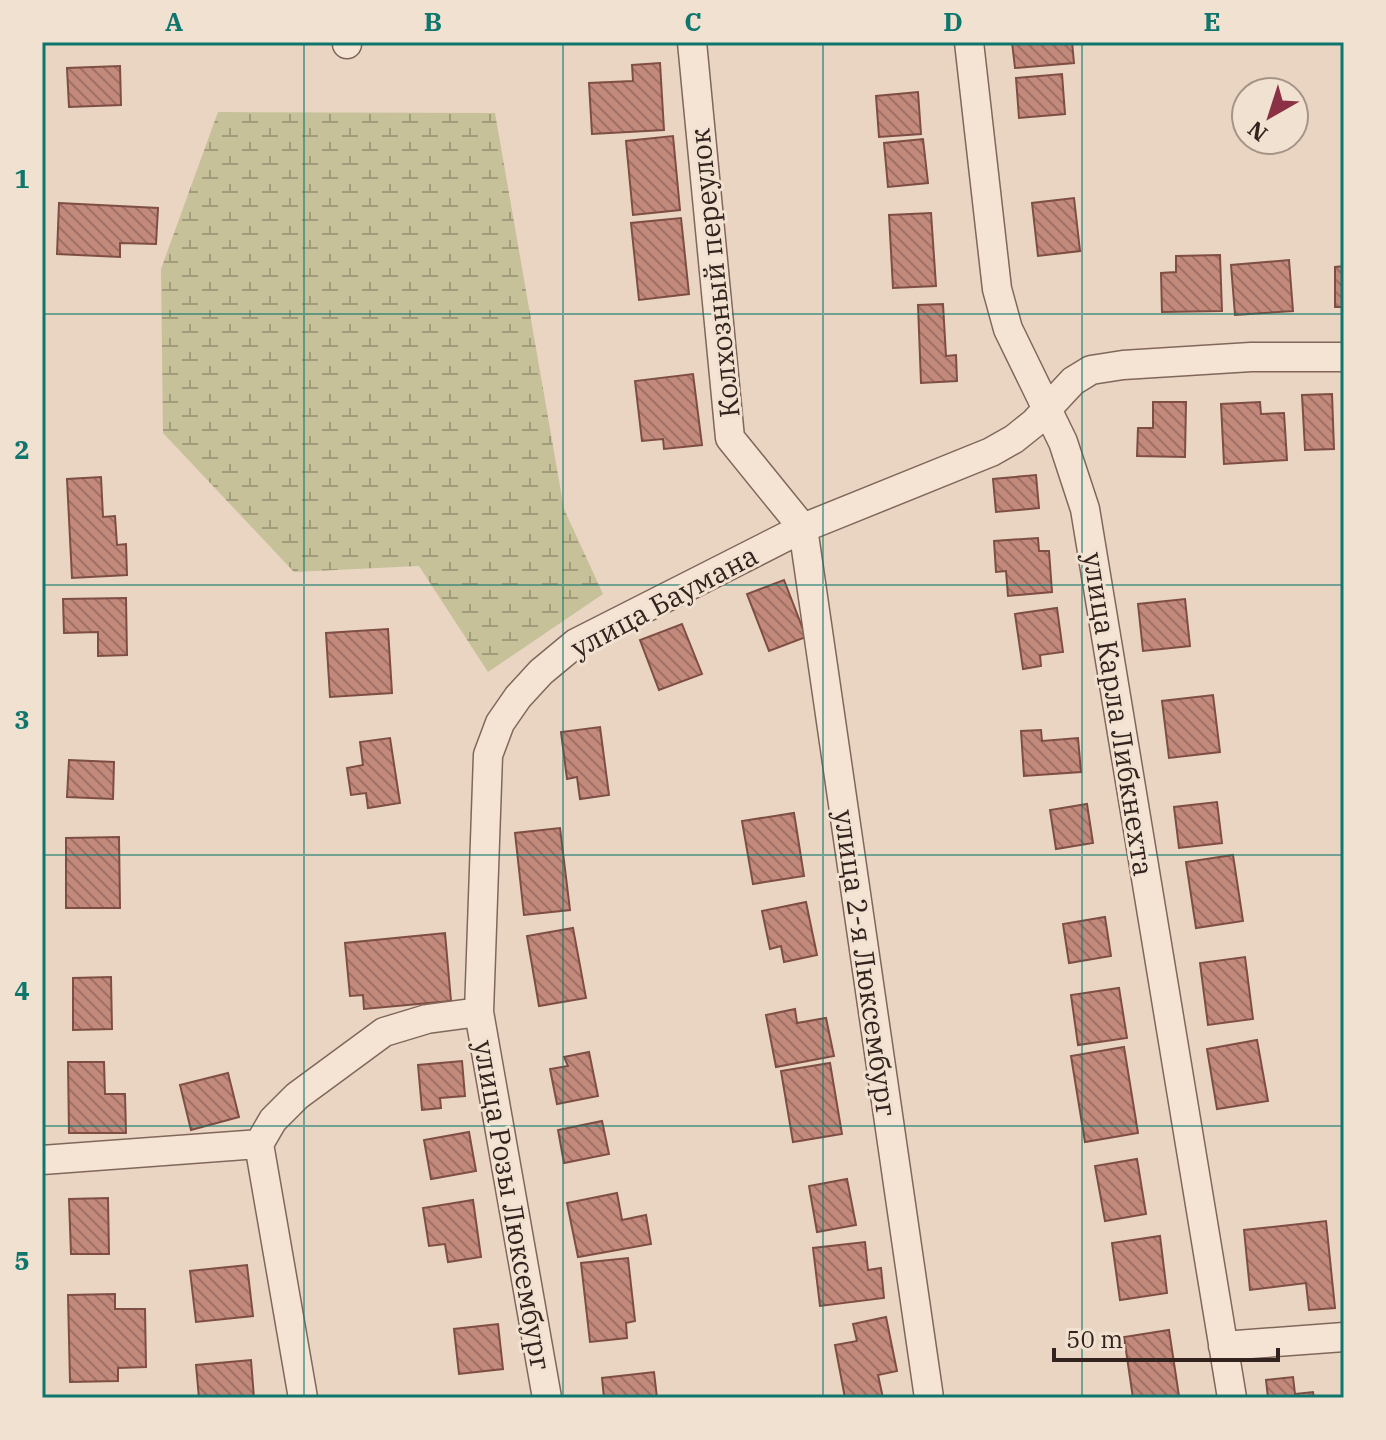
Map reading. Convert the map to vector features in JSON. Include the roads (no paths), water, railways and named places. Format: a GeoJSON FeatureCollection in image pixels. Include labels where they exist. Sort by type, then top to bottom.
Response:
{"type":"FeatureCollection","features":[{"type":"Feature","properties":{"kind":"street","name":"Колхозный переулок"},"geometry":{"type":"LineString","coordinates":[[692,42],[730,438],[803,528]]}},
{"type":"Feature","properties":{"kind":"street","name":"улица Карла Либкнехта"},"geometry":{"type":"LineString","coordinates":[[969,42],[997,289],[1008,329],[1048,407],[1085,509],[1232,1398]]}},
{"type":"Feature","properties":{"kind":"street","name":"улица Баумана"},"geometry":{"type":"LineString","coordinates":[[479,1012],[488,755],[500,723],[509,710],[541,672],[576,643],[803,528],[991,452],[1014,439],[1073,381],[1091,370],[1251,357],[1344,357]]}},
{"type":"Feature","properties":{"kind":"street","name":"улица 2-я Люксембург"},"geometry":{"type":"LineString","coordinates":[[803,528],[929,1398]]}},
{"type":"Feature","properties":{"kind":"street"},"geometry":{"type":"LineString","coordinates":[[303,1398],[259,1144],[273,1120],[297,1096],[384,1032],[427,1019],[479,1012]]}},
{"type":"Feature","properties":{"kind":"street","name":"улица Розы Люксембург"},"geometry":{"type":"LineString","coordinates":[[479,1012],[547,1398]]}},
{"type":"Feature","properties":{"kind":"street"},"geometry":{"type":"LineString","coordinates":[[42,1160],[259,1144]]}},
{"type":"Feature","properties":{"kind":"street"},"geometry":{"type":"LineString","coordinates":[[1223,1346],[1344,1337]]}}]}
